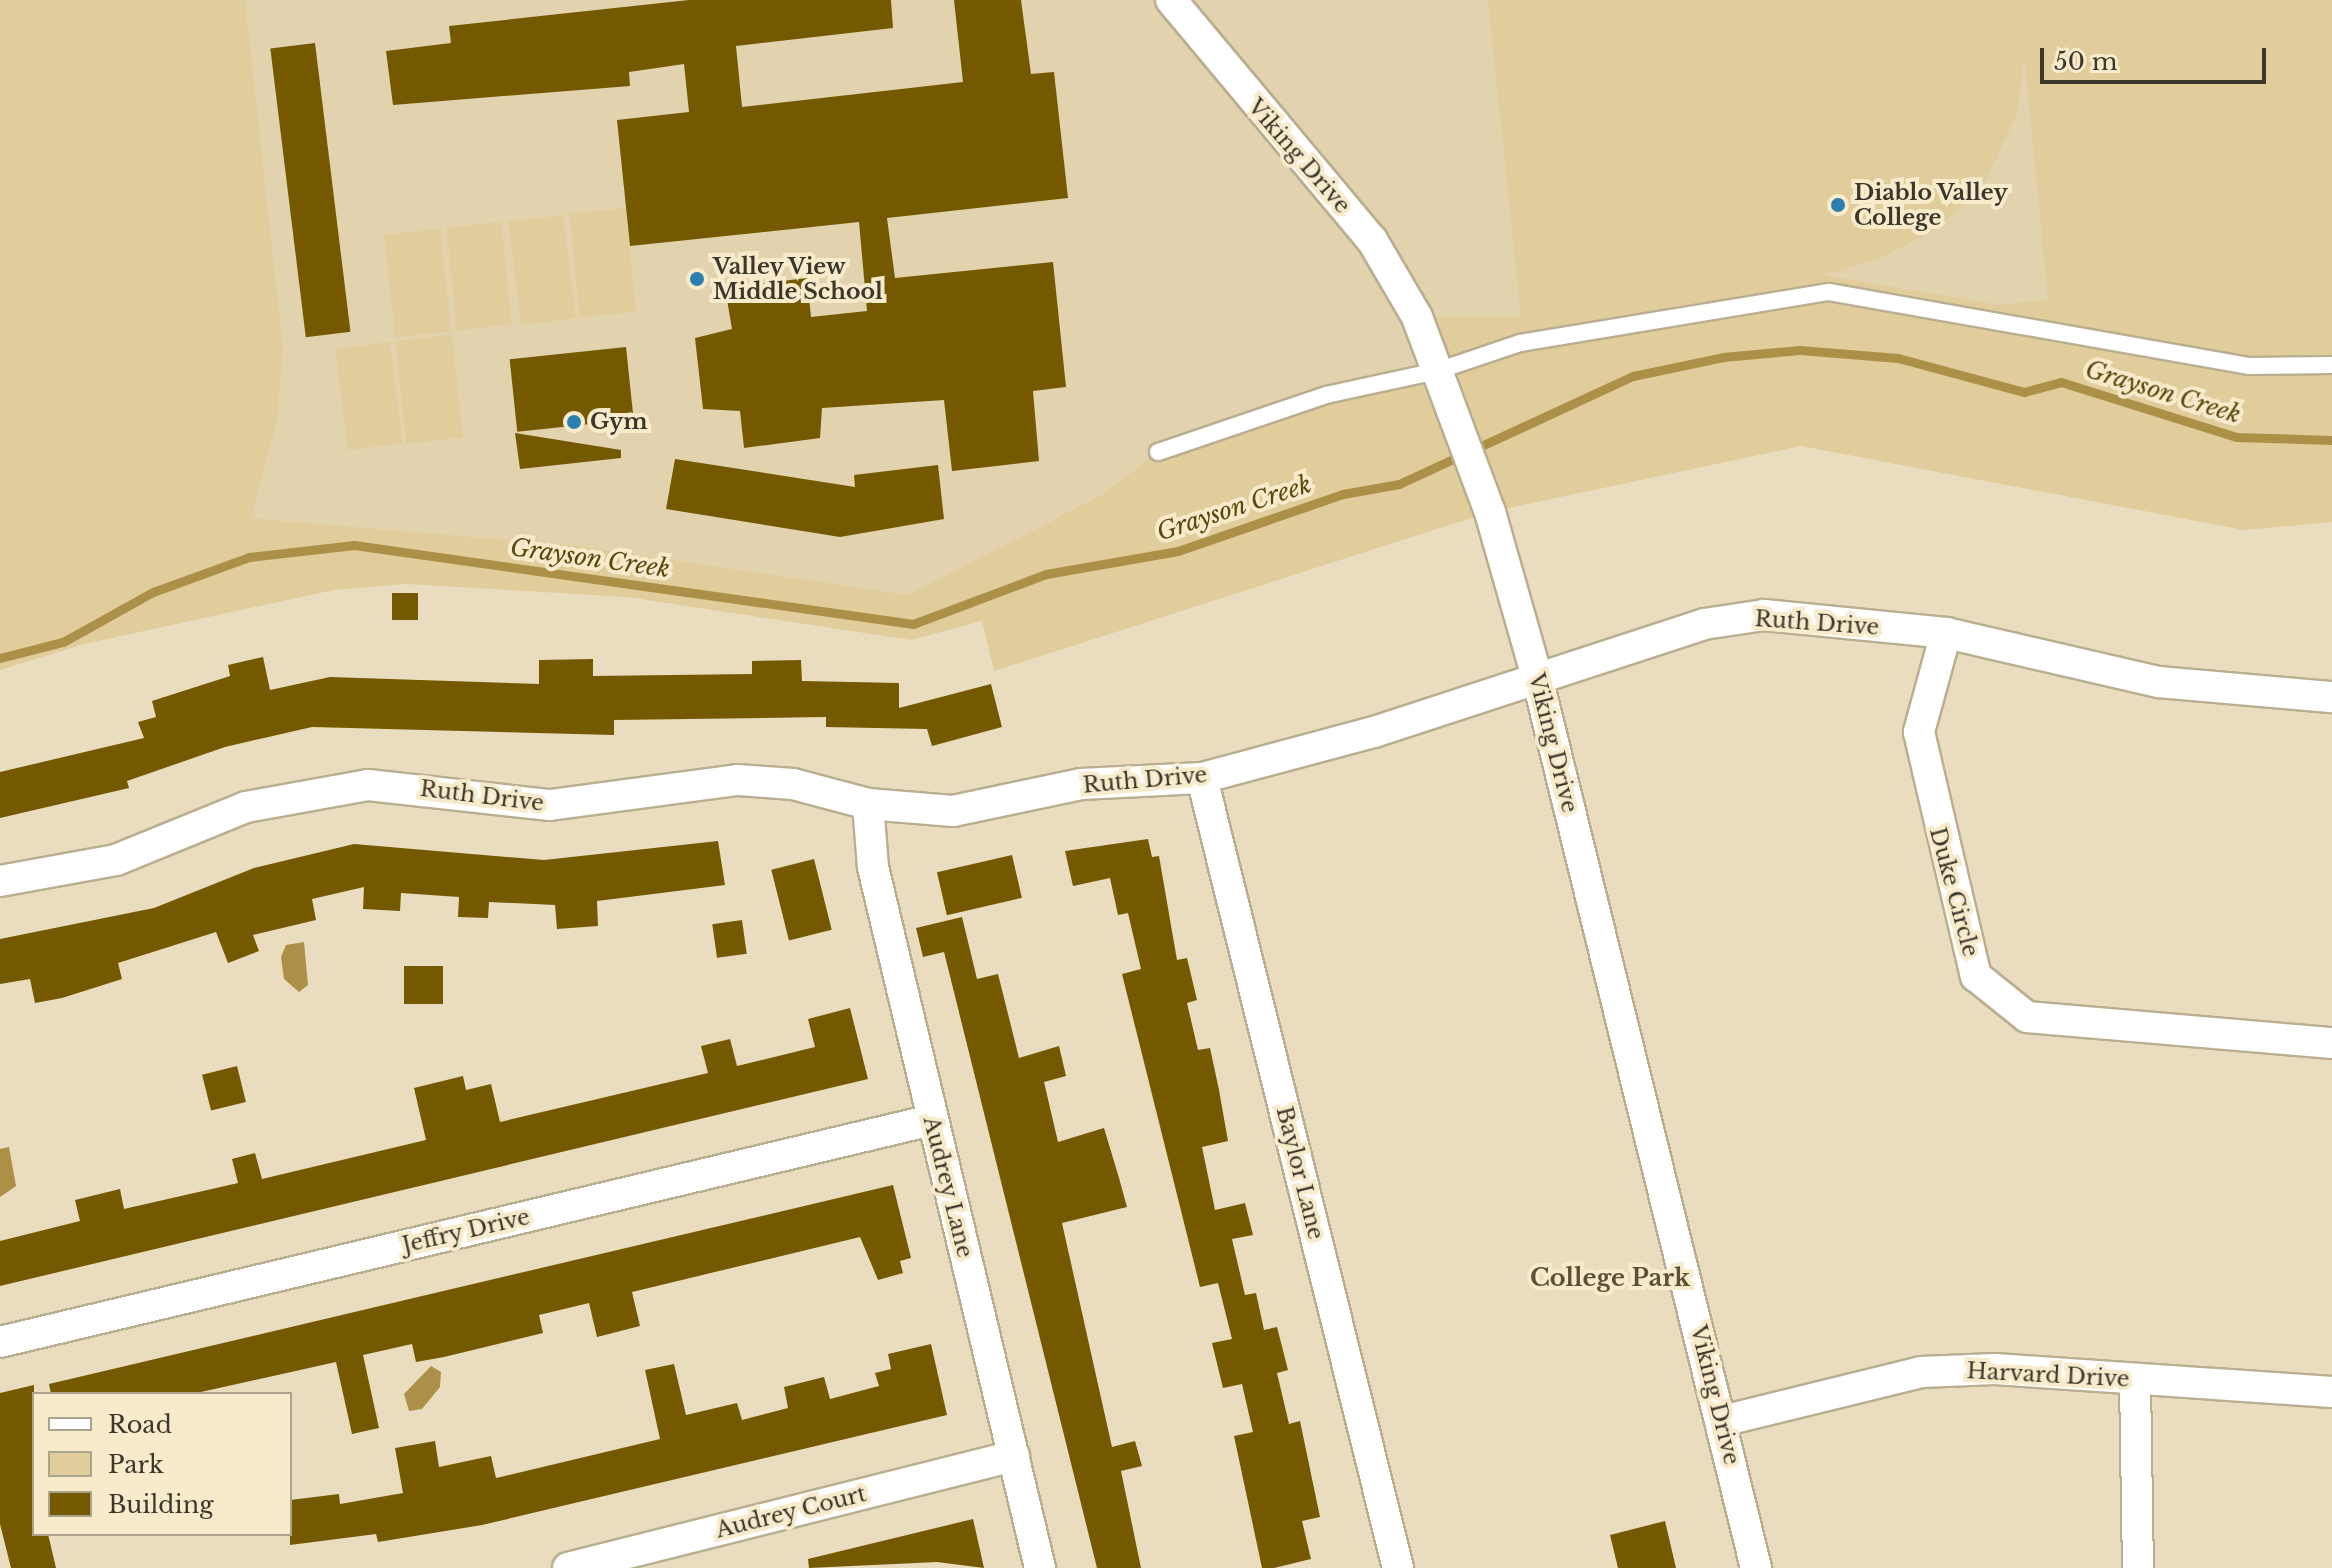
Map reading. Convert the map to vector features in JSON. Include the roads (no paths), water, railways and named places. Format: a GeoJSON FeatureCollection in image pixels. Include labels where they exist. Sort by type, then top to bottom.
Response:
{"type":"FeatureCollection","features":[{"type":"Feature","properties":{"kind":"street","name":"Viking Drive"},"geometry":{"type":"LineString","coordinates":[[1171,0],[1213,58],[1372,240],[1417,317],[1490,512],[1537,677],[1756,1568]]}},
{"type":"Feature","properties":{"kind":"street","name":"Ruth Drive"},"geometry":{"type":"LineString","coordinates":[[0,881],[116,860],[246,807],[368,785],[550,805],[737,780],[793,784],[868,804],[953,811],[1081,784],[1202,778],[1374,732],[1704,624],[1764,615],[1946,633],[2159,682],[2332,697]]}},
{"type":"Feature","properties":{"kind":"street","name":"Duke Circle"},"geometry":{"type":"LineString","coordinates":[[1946,633],[1919,732],[1976,976],[2027,1017],[2332,1043]]}},
{"type":"Feature","properties":{"kind":"street","name":"Baylor Lane"},"geometry":{"type":"LineString","coordinates":[[1202,778],[1398,1568]]}},
{"type":"Feature","properties":{"kind":"street","name":"Audrey Lane"},"geometry":{"type":"LineString","coordinates":[[868,804],[873,867],[1040,1568]]}},
{"type":"Feature","properties":{"kind":"street","name":"Jeffry Drive"},"geometry":{"type":"LineString","coordinates":[[0,1342],[932,1120]]}},
{"type":"Feature","properties":{"kind":"street","name":"Harvard Drive"},"geometry":{"type":"LineString","coordinates":[[1722,1421],[1921,1372],[2135,1380],[2332,1392]]}},
{"type":"Feature","properties":{"kind":"street"},"geometry":{"type":"LineString","coordinates":[[2135,1380],[2138,1568]]}},
{"type":"Feature","properties":{"kind":"street","name":"Audrey Court"},"geometry":{"type":"LineString","coordinates":[[568,1568],[1014,1456]]}},
{"type":"Feature","properties":{"kind":"lane"},"geometry":{"type":"LineString","coordinates":[[1158,452],[1326,395],[1440,379],[1520,343],[1829,292],[2250,366],[2332,365]]}},
{"type":"Feature","properties":{"kind":"waterway","name":"Grayson Creek"},"geometry":{"type":"LineString","coordinates":[[0,658],[63,642],[153,592],[249,557],[354,545],[913,624],[1046,574],[1178,551],[1343,494],[1399,484],[1633,376],[1723,357],[1800,350],[1898,358],[2024,392],[2061,382],[2236,437],[2332,440]]}},
{"type":"Feature","properties":{"kind":"place","name":"Diablo Valley College"},"geometry":{"type":"Point","coordinates":[1838,205]}},
{"type":"Feature","properties":{"kind":"place","name":"Valley View Middle School"},"geometry":{"type":"Point","coordinates":[697,279]}},
{"type":"Feature","properties":{"kind":"place","name":"Gym"},"geometry":{"type":"Point","coordinates":[574,422]}},
{"type":"Feature","properties":{"kind":"district","name":"College Park"},"geometry":{"type":"Point","coordinates":[1610,1278]}}]}
